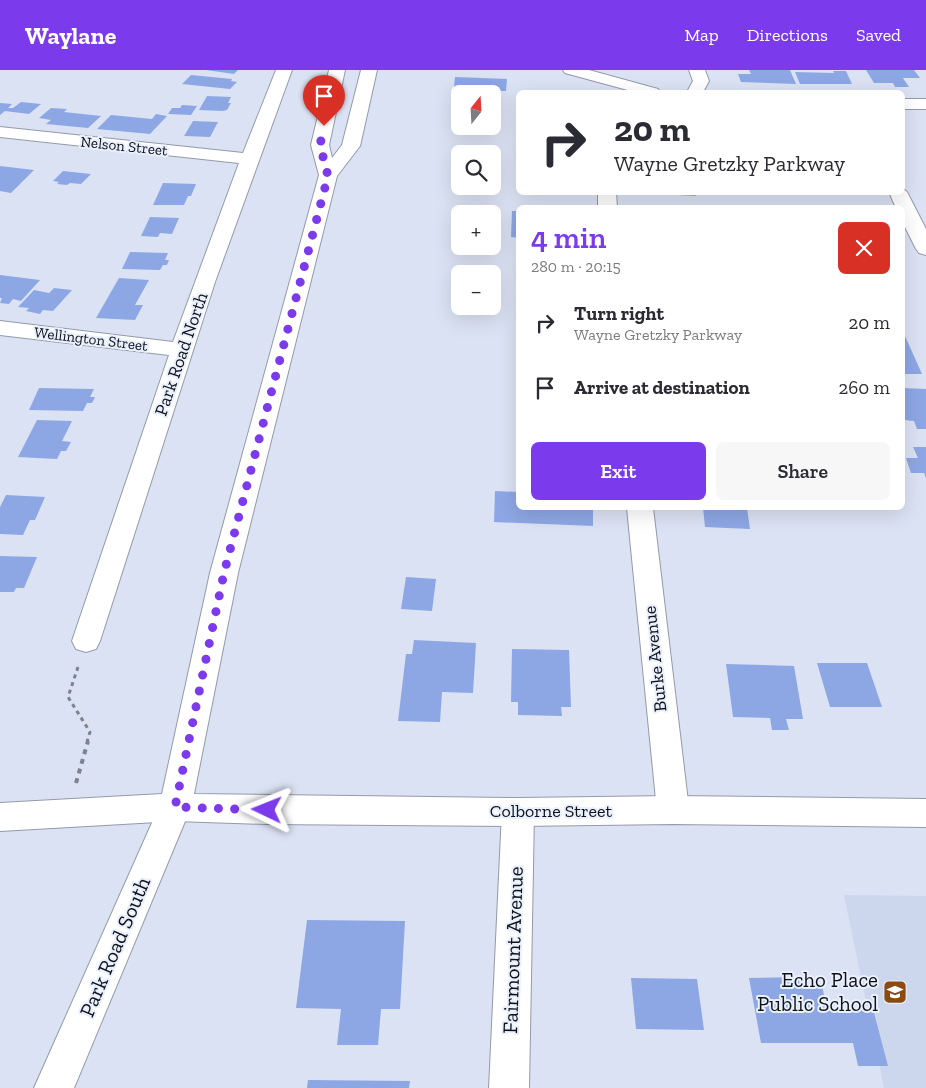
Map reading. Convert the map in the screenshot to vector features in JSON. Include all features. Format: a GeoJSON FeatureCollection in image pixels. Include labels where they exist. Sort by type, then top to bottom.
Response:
{"type":"FeatureCollection","features":[{"type":"Feature","properties":{"kind":"street","name":"Park Road North"},"geometry":{"type":"LineString","coordinates":[[86,641],[181,350],[248,159],[284,70]]}},
{"type":"Feature","properties":{"kind":"street"},"geometry":{"type":"LineString","coordinates":[[328,176],[320,145],[337,70]]}},
{"type":"Feature","properties":{"kind":"street"},"geometry":{"type":"LineString","coordinates":[[328,176],[351,146],[369,70]]}},
{"type":"Feature","properties":{"kind":"street"},"geometry":{"type":"LineString","coordinates":[[571,70],[595,85],[636,90]]}},
{"type":"Feature","properties":{"kind":"street"},"geometry":{"type":"LineString","coordinates":[[696,90],[701,81],[697,70]]}},
{"type":"Feature","properties":{"kind":"street"},"geometry":{"type":"LineString","coordinates":[[905,104],[926,104]]}},
{"type":"Feature","properties":{"kind":"street","name":"Nelson Street"},"geometry":{"type":"LineString","coordinates":[[0,132],[248,159]]}},
{"type":"Feature","properties":{"kind":"street","name":"Park Road South"},"geometry":{"type":"LineString","coordinates":[[54,1088],[175,807],[224,573],[328,176]]}},
{"type":"Feature","properties":{"kind":"street"},"geometry":{"type":"LineString","coordinates":[[905,206],[926,249]]}},
{"type":"Feature","properties":{"kind":"street","name":"Wellington Street"},"geometry":{"type":"LineString","coordinates":[[0,328],[181,350]]}},
{"type":"Feature","properties":{"kind":"street","name":"Burke Avenue"},"geometry":{"type":"LineString","coordinates":[[640,510],[673,810]]}},
{"type":"Feature","properties":{"kind":"street","name":"Colborne Street"},"geometry":{"type":"LineString","coordinates":[[5,817],[175,807],[267,810],[518,812],[673,810],[926,813]]}},
{"type":"Feature","properties":{"kind":"street","name":"Fairmount Avenue"},"geometry":{"type":"LineString","coordinates":[[509,1088],[518,812]]}},
{"type":"Feature","properties":{"kind":"path"},"geometry":{"type":"LineString","coordinates":[[68,813],[90,732],[68,697],[86,641]]}},
{"type":"Feature","properties":{"kind":"shaded area","name":"Echo Place Public School"},"geometry":{"type":"Polygon","coordinates":[[[844,895],[926,896],[926,1088],[884,1088],[844,895]]]}},
{"type":"Feature","properties":{"kind":"building"},"geometry":{"type":"Polygon","coordinates":[[[206,70],[238,70],[234,74],[206,70]]]}},
{"type":"Feature","properties":{"kind":"building"},"geometry":{"type":"Polygon","coordinates":[[[749,70],[790,70],[796,84],[741,82],[738,74],[751,74],[749,70]]]}},
{"type":"Feature","properties":{"kind":"building"},"geometry":{"type":"Polygon","coordinates":[[[866,70],[914,70],[920,78],[903,78],[909,87],[895,87],[893,83],[874,83],[866,70]]]}},
{"type":"Feature","properties":{"kind":"building"},"geometry":{"type":"Polygon","coordinates":[[[833,71],[846,71],[852,84],[800,84],[795,72],[834,73],[833,71]]]}},
{"type":"Feature","properties":{"kind":"building"},"geometry":{"type":"Polygon","coordinates":[[[191,75],[232,79],[231,81],[237,82],[230,89],[182,84],[191,75]]]}},
{"type":"Feature","properties":{"kind":"building"},"geometry":{"type":"Polygon","coordinates":[[[455,77],[507,79],[506,91],[501,91],[501,85],[454,85],[455,77]]]}},
{"type":"Feature","properties":{"kind":"building"},"geometry":{"type":"Polygon","coordinates":[[[207,96],[231,97],[228,103],[231,103],[227,110],[223,111],[199,110],[207,96]]]}},
{"type":"Feature","properties":{"kind":"building"},"geometry":{"type":"Polygon","coordinates":[[[21,102],[41,104],[29,114],[5,111],[0,115],[0,103],[12,104],[8,108],[13,108],[21,102]]]}},
{"type":"Feature","properties":{"kind":"building"},"geometry":{"type":"Polygon","coordinates":[[[182,105],[197,106],[191,115],[168,114],[172,108],[180,108],[182,105]]]}},
{"type":"Feature","properties":{"kind":"building"},"geometry":{"type":"Polygon","coordinates":[[[51,108],[67,109],[64,112],[101,116],[88,128],[46,124],[51,120],[39,118],[51,108]]]}},
{"type":"Feature","properties":{"kind":"building"},"geometry":{"type":"Polygon","coordinates":[[[156,114],[167,116],[150,134],[97,129],[111,115],[152,119],[156,114]]]}},
{"type":"Feature","properties":{"kind":"building"},"geometry":{"type":"Polygon","coordinates":[[[193,121],[218,122],[210,137],[184,136],[193,121]]]}},
{"type":"Feature","properties":{"kind":"building"},"geometry":{"type":"Polygon","coordinates":[[[0,166],[34,170],[11,193],[0,191],[0,166]]]}},
{"type":"Feature","properties":{"kind":"building"},"geometry":{"type":"Polygon","coordinates":[[[63,171],[91,174],[81,184],[57,184],[59,182],[53,181],[63,171]]]}},
{"type":"Feature","properties":{"kind":"building"},"geometry":{"type":"Polygon","coordinates":[[[163,183],[196,184],[191,196],[188,196],[184,205],[153,205],[163,183]]]}},
{"type":"Feature","properties":{"kind":"building"},"geometry":{"type":"Polygon","coordinates":[[[512,211],[516,211],[516,238],[511,237],[512,211]]]}},
{"type":"Feature","properties":{"kind":"building"},"geometry":{"type":"Polygon","coordinates":[[[150,217],[179,218],[172,234],[160,233],[158,237],[141,236],[150,217]]]}},
{"type":"Feature","properties":{"kind":"building"},"geometry":{"type":"Polygon","coordinates":[[[130,252],[168,253],[165,260],[169,260],[167,265],[163,265],[160,270],[122,269],[130,252]]]}},
{"type":"Feature","properties":{"kind":"building"},"geometry":{"type":"Polygon","coordinates":[[[0,275],[40,280],[21,301],[13,299],[9,304],[0,303],[2,298],[0,298],[0,275]]]}},
{"type":"Feature","properties":{"kind":"building"},"geometry":{"type":"Polygon","coordinates":[[[119,278],[149,280],[135,305],[143,305],[135,320],[96,318],[119,278]]]}},
{"type":"Feature","properties":{"kind":"building"},"geometry":{"type":"Polygon","coordinates":[[[54,288],[72,290],[53,311],[43,310],[40,314],[26,311],[29,308],[18,307],[34,290],[49,293],[54,288]]]}},
{"type":"Feature","properties":{"kind":"building"},"geometry":{"type":"Polygon","coordinates":[[[905,336],[922,374],[905,374],[905,336]]]}},
{"type":"Feature","properties":{"kind":"building"},"geometry":{"type":"Polygon","coordinates":[[[39,388],[94,389],[90,397],[95,397],[92,403],[87,403],[83,411],[29,410],[39,388]]]}},
{"type":"Feature","properties":{"kind":"building"},"geometry":{"type":"Polygon","coordinates":[[[905,388],[926,389],[926,429],[917,429],[914,421],[905,420],[905,388]]]}},
{"type":"Feature","properties":{"kind":"building"},"geometry":{"type":"Polygon","coordinates":[[[37,420],[72,421],[62,441],[71,442],[66,451],[61,451],[57,459],[18,457],[37,420]]]}},
{"type":"Feature","properties":{"kind":"building"},"geometry":{"type":"Polygon","coordinates":[[[913,447],[926,447],[926,478],[924,473],[911,473],[906,458],[918,458],[913,447]]]}},
{"type":"Feature","properties":{"kind":"building"},"geometry":{"type":"Polygon","coordinates":[[[495,491],[516,492],[516,510],[593,510],[593,526],[494,522],[495,491]]]}},
{"type":"Feature","properties":{"kind":"building"},"geometry":{"type":"Polygon","coordinates":[[[6,495],[45,497],[35,520],[30,520],[23,535],[0,534],[0,507],[6,495]]]}},
{"type":"Feature","properties":{"kind":"building"},"geometry":{"type":"Polygon","coordinates":[[[703,510],[747,510],[750,529],[705,527],[703,510]]]}},
{"type":"Feature","properties":{"kind":"building"},"geometry":{"type":"Polygon","coordinates":[[[0,556],[37,557],[24,588],[16,588],[14,592],[0,592],[0,556]]]}},
{"type":"Feature","properties":{"kind":"building"},"geometry":{"type":"Polygon","coordinates":[[[406,577],[436,579],[432,611],[401,609],[406,577]]]}},
{"type":"Feature","properties":{"kind":"building"},"geometry":{"type":"Polygon","coordinates":[[[414,640],[476,643],[473,693],[442,692],[440,722],[398,721],[406,654],[412,654],[414,640]]]}},
{"type":"Feature","properties":{"kind":"building"},"geometry":{"type":"Polygon","coordinates":[[[512,649],[569,650],[571,707],[561,707],[562,716],[518,715],[518,702],[511,702],[512,649]]]}},
{"type":"Feature","properties":{"kind":"building"},"geometry":{"type":"Polygon","coordinates":[[[817,663],[867,663],[882,707],[830,707],[817,663]]]}},
{"type":"Feature","properties":{"kind":"building"},"geometry":{"type":"Polygon","coordinates":[[[726,664],[794,666],[803,719],[786,719],[789,730],[772,730],[770,718],[733,717],[726,664]]]}},
{"type":"Feature","properties":{"kind":"building"},"geometry":{"type":"Polygon","coordinates":[[[307,920],[405,921],[400,1009],[381,1009],[378,1045],[337,1045],[341,1009],[296,1008],[307,920]]]}},
{"type":"Feature","properties":{"kind":"building"},"geometry":{"type":"Polygon","coordinates":[[[799,977],[800,986],[822,986],[827,1009],[873,1009],[888,1066],[858,1066],[853,1043],[761,1043],[749,978],[799,977]]]}},
{"type":"Feature","properties":{"kind":"building"},"geometry":{"type":"Polygon","coordinates":[[[631,978],[697,979],[704,1030],[636,1029],[631,978]]]}},
{"type":"Feature","properties":{"kind":"building"},"geometry":{"type":"Polygon","coordinates":[[[308,1080],[410,1081],[409,1088],[307,1088],[308,1080]]]}},
{"type":"Feature","properties":{"kind":"place","name":"Echo Place Public School"},"geometry":{"type":"Point","coordinates":[895,992]}},
{"type":"Feature","properties":{"kind":"route"},"geometry":{"type":"LineString","coordinates":[[267,810],[175,807],[224,573],[328,176],[320,145],[324,126]]}}]}
